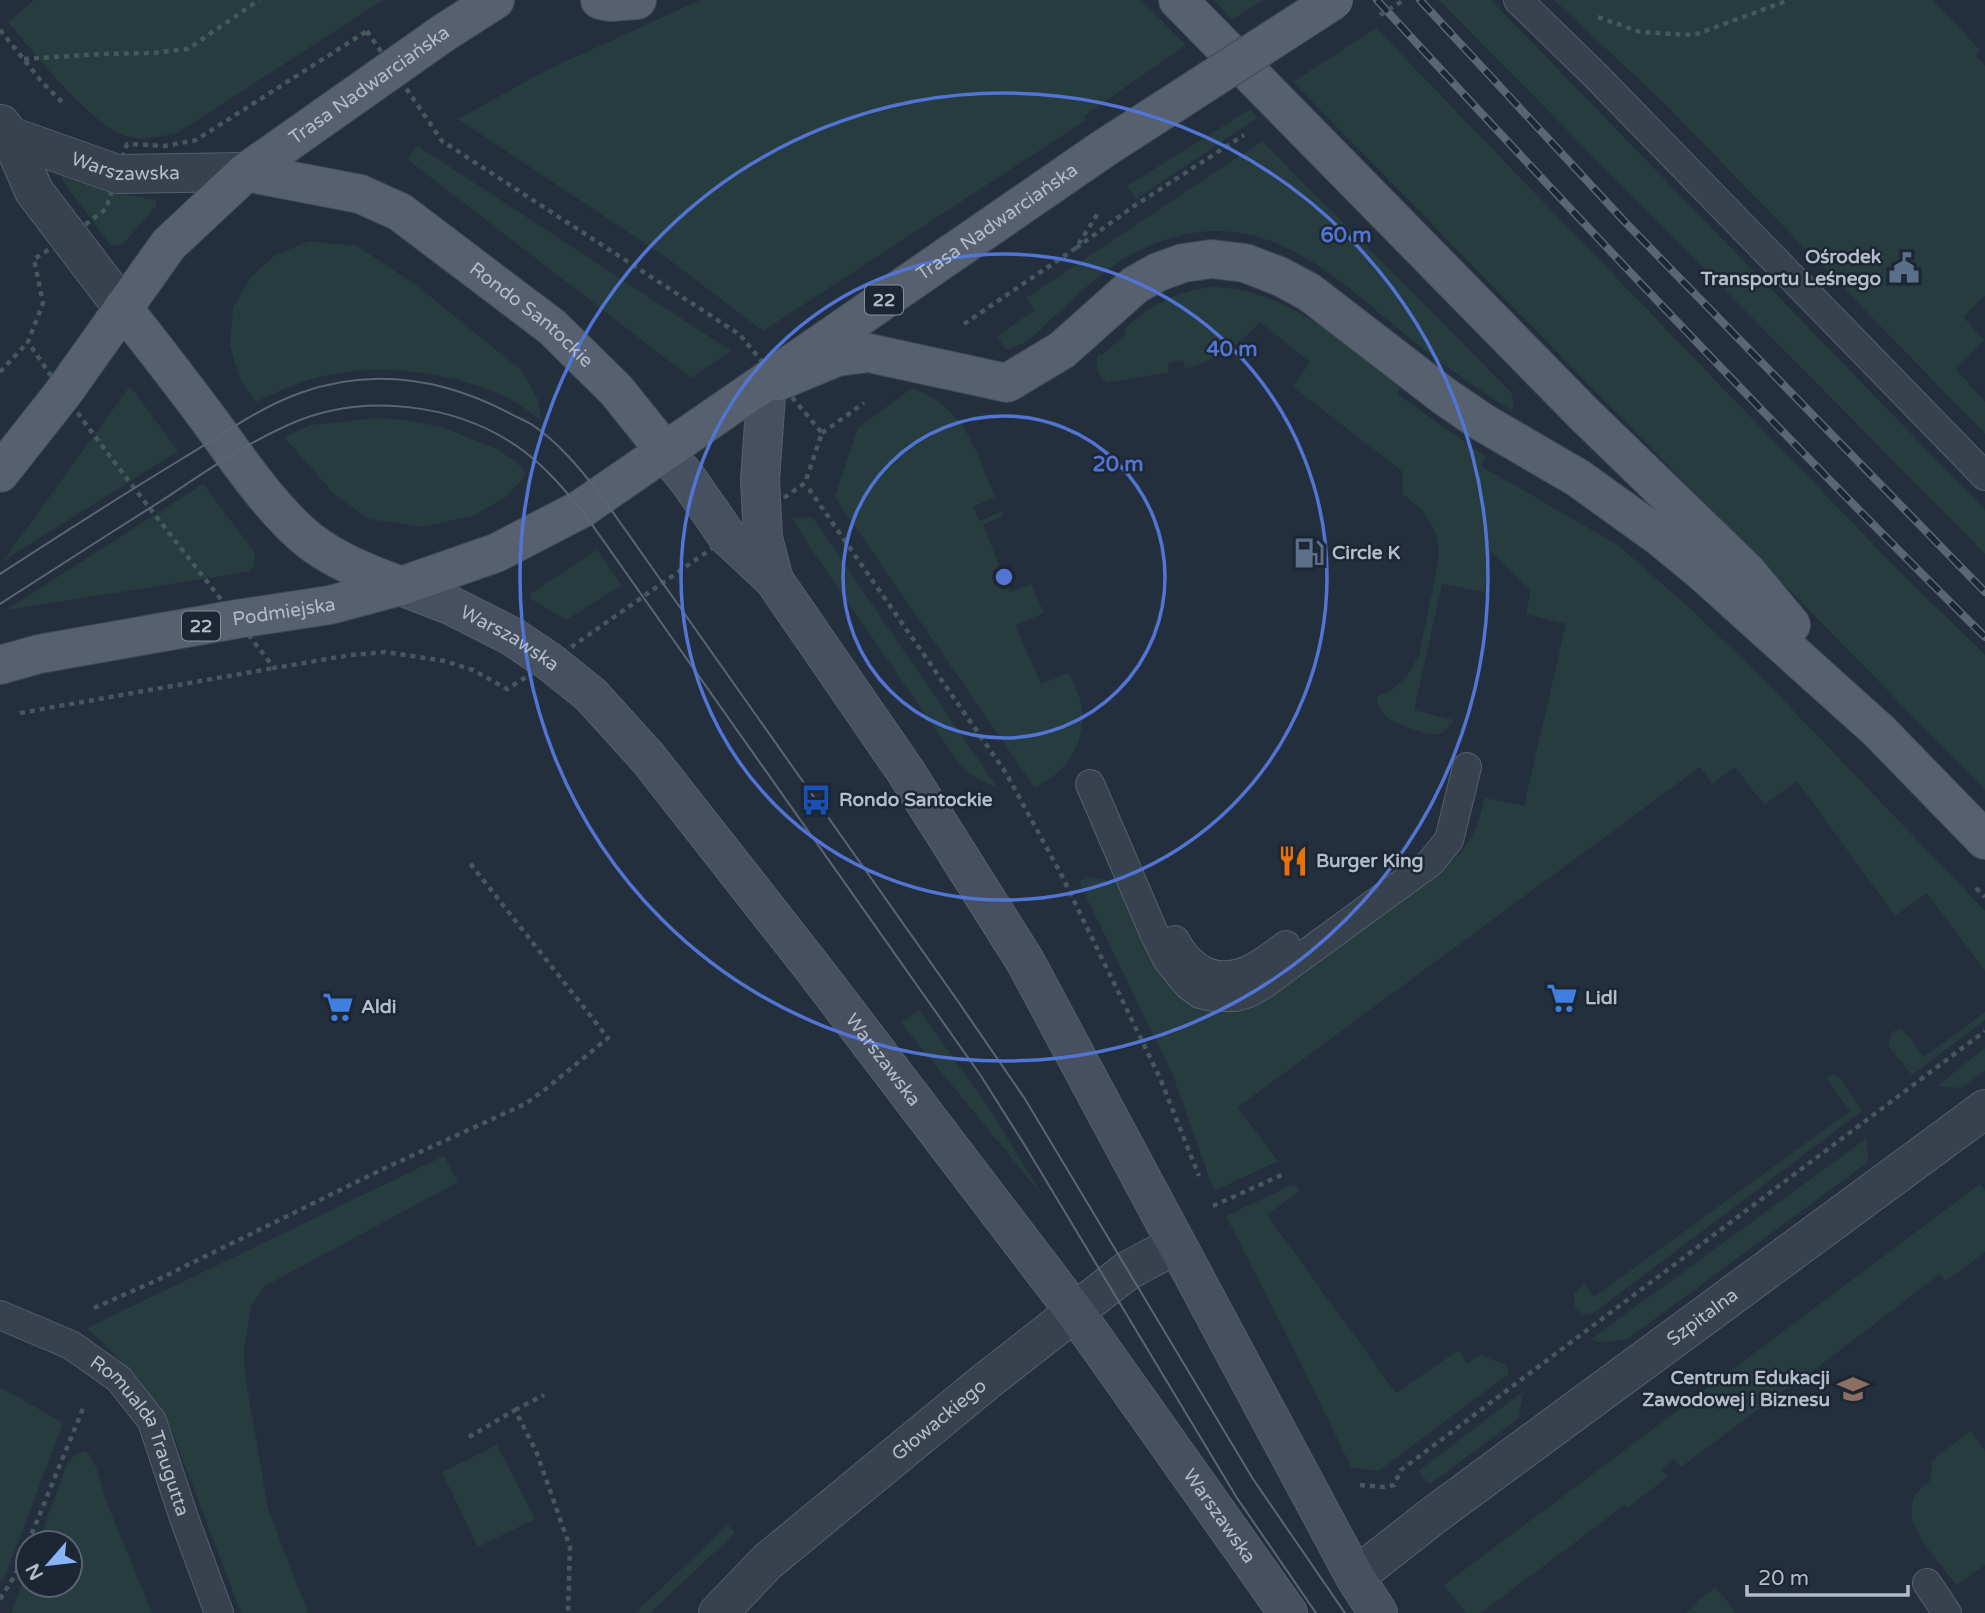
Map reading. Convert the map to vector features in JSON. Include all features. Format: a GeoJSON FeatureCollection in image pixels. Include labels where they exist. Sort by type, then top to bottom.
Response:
{"type":"FeatureCollection","features":[{"type":"Feature","properties":{"kind":"main road","name":"Trasa Nadwarciańska"},"geometry":{"type":"LineString","coordinates":[[246,172],[495,0]]}},
{"type":"Feature","properties":{"kind":"main road"},"geometry":{"type":"LineString","coordinates":[[600,0],[637,0]]}},
{"type":"Feature","properties":{"kind":"main road"},"geometry":{"type":"LineString","coordinates":[[1178,0],[1575,405],[1746,572],[1879,732]]}},
{"type":"Feature","properties":{"kind":"main road","name":"Trasa Nadwarciańska"},"geometry":{"type":"LineString","coordinates":[[665,451],[1103,149],[1334,0]]}},
{"type":"Feature","properties":{"kind":"main road"},"geometry":{"type":"LineString","coordinates":[[0,473],[63,393],[169,244],[246,172]]}},
{"type":"Feature","properties":{"kind":"main road","name":"Rondo Santockie"},"geometry":{"type":"LineString","coordinates":[[246,172],[360,194],[400,212],[552,327],[616,390],[665,451]]}},
{"type":"Feature","properties":{"kind":"main road"},"geometry":{"type":"LineString","coordinates":[[774,580],[763,538],[760,480],[773,379],[837,357],[869,354],[1007,383],[1062,349],[1135,285],[1158,272],[1183,263],[1212,259],[1245,263],[1279,276],[1309,292],[1444,397],[1578,478],[1660,537],[1879,732],[1985,840]]}},
{"type":"Feature","properties":{"kind":"main road"},"geometry":{"type":"LineString","coordinates":[[123,308],[233,454],[289,521],[310,541],[331,555],[401,586]]}},
{"type":"Feature","properties":{"kind":"main road"},"geometry":{"type":"LineString","coordinates":[[665,451],[727,536],[774,580],[906,772],[1024,961],[1355,1577],[1378,1613]]}},
{"type":"Feature","properties":{"kind":"main road","name":"22"},"geometry":{"type":"LineString","coordinates":[[401,586],[496,553],[581,509],[665,451]]}},
{"type":"Feature","properties":{"kind":"main road","name":"Podmiejska"},"geometry":{"type":"LineString","coordinates":[[0,665],[39,654],[330,605],[401,586]]}},
{"type":"Feature","properties":{"kind":"main road","name":"Warszawska"},"geometry":{"type":"LineString","coordinates":[[401,586],[450,605],[513,637],[550,662],[592,695],[648,758],[816,972],[1075,1312],[1288,1613]]}},
{"type":"Feature","properties":{"kind":"street","name":"Warszawska"},"geometry":{"type":"LineString","coordinates":[[5,129],[122,153],[246,172]]}},
{"type":"Feature","properties":{"kind":"street","name":"Warszawska"},"geometry":{"type":"LineString","coordinates":[[5,129],[34,191],[123,308]]}},
{"type":"Feature","properties":{"kind":"street","name":"Szpitalna"},"geometry":{"type":"LineString","coordinates":[[1355,1577],[1434,1515],[1985,1109]]}},
{"type":"Feature","properties":{"kind":"street","name":"Głowackiego"},"geometry":{"type":"LineString","coordinates":[[718,1613],[768,1561],[985,1383],[1127,1271],[1175,1245]]}},
{"type":"Feature","properties":{"kind":"lane"},"geometry":{"type":"LineString","coordinates":[[1518,0],[1985,476]]}},
{"type":"Feature","properties":{"kind":"lane"},"geometry":{"type":"LineString","coordinates":[[1090,783],[1167,959],[1189,986],[1200,994],[1236,997],[1263,985],[1430,863],[1449,840],[1467,767]]}},
{"type":"Feature","properties":{"kind":"lane","name":"Romualda Traugutta"},"geometry":{"type":"LineString","coordinates":[[0,1315],[71,1345],[119,1379],[152,1420],[219,1613]]}},
{"type":"Feature","properties":{"kind":"lane"},"geometry":{"type":"LineString","coordinates":[[1927,1583],[1947,1613]]}},
{"type":"Feature","properties":{"kind":"path"},"geometry":{"type":"LineString","coordinates":[[24,59],[188,49],[259,0]]}},
{"type":"Feature","properties":{"kind":"path"},"geometry":{"type":"LineString","coordinates":[[1590,14],[1640,32],[1694,35],[1790,0]]}},
{"type":"Feature","properties":{"kind":"path"},"geometry":{"type":"LineString","coordinates":[[0,30],[42,82],[67,106]]}},
{"type":"Feature","properties":{"kind":"path"},"geometry":{"type":"LineString","coordinates":[[122,153],[196,140],[367,31],[442,141],[739,334],[773,379],[822,433]]}},
{"type":"Feature","properties":{"kind":"path"},"geometry":{"type":"LineString","coordinates":[[14,714],[351,655],[385,652],[445,661],[473,670],[507,689],[550,662],[805,483],[822,433],[919,363],[952,333],[1134,206],[1248,132]]}},
{"type":"Feature","properties":{"kind":"path"},"geometry":{"type":"LineString","coordinates":[[1076,248],[1102,208]]}},
{"type":"Feature","properties":{"kind":"path"},"geometry":{"type":"LineString","coordinates":[[0,373],[28,342],[43,303],[34,259],[69,237]]}},
{"type":"Feature","properties":{"kind":"path"},"geometry":{"type":"LineString","coordinates":[[28,342],[134,488],[274,668]]}},
{"type":"Feature","properties":{"kind":"path"},"geometry":{"type":"LineString","coordinates":[[805,483],[1006,773],[1062,876],[1160,1078],[1202,1183]]}},
{"type":"Feature","properties":{"kind":"path"},"geometry":{"type":"LineString","coordinates":[[105,1304],[383,1169],[525,1104],[608,1038],[468,862]]}},
{"type":"Feature","properties":{"kind":"path"},"geometry":{"type":"LineString","coordinates":[[1350,1483],[1366,1486],[1394,1485],[1401,1470],[1985,1031]]}},
{"type":"Feature","properties":{"kind":"path"},"geometry":{"type":"LineString","coordinates":[[1208,1195],[1213,1206],[1286,1173]]}},
{"type":"Feature","properties":{"kind":"path"},"geometry":{"type":"LineString","coordinates":[[34,1529],[100,1366]]}},
{"type":"Feature","properties":{"kind":"path"},"geometry":{"type":"LineString","coordinates":[[469,1437],[544,1395]]}},
{"type":"Feature","properties":{"kind":"path"},"geometry":{"type":"LineString","coordinates":[[515,1410],[536,1451],[570,1547],[568,1613]]}},
{"type":"Feature","properties":{"kind":"path"},"geometry":{"type":"LineString","coordinates":[[0,1599],[14,1577]]}},
{"type":"Feature","properties":{"kind":"green space"},"geometry":{"type":"Polygon","coordinates":[[[34,0],[383,0],[179,132],[143,138],[130,137],[115,131],[99,120],[65,88],[8,22],[34,0]]]}},
{"type":"Feature","properties":{"kind":"green space"},"geometry":{"type":"Polygon","coordinates":[[[700,0],[1141,0],[1186,45],[1084,116],[1086,120],[763,331],[667,258],[458,119],[545,71],[700,0]]]}},
{"type":"Feature","properties":{"kind":"green space"},"geometry":{"type":"Polygon","coordinates":[[[1214,0],[1263,0],[1232,20],[1214,0]]]}},
{"type":"Feature","properties":{"kind":"green space"},"geometry":{"type":"Polygon","coordinates":[[[1439,0],[1491,0],[1985,510],[1985,554],[1439,0]]]}},
{"type":"Feature","properties":{"kind":"green space","name":"Ośrodek Transportu Leśnego"},"geometry":{"type":"Polygon","coordinates":[[[1554,0],[1933,0],[1980,50],[1975,55],[1985,66],[1985,296],[1963,317],[1984,340],[1955,368],[1985,402],[1985,434],[1663,102],[1554,0]]]}},
{"type":"Feature","properties":{"kind":"green space"},"geometry":{"type":"Polygon","coordinates":[[[1376,28],[1898,570],[1985,655],[1985,790],[1293,82],[1376,28]]]}},
{"type":"Feature","properties":{"kind":"green space"},"geometry":{"type":"Polygon","coordinates":[[[1251,109],[1257,118],[1136,199],[1127,186],[1251,109]]]}},
{"type":"Feature","properties":{"kind":"green space"},"geometry":{"type":"Polygon","coordinates":[[[1262,141],[1511,392],[1514,407],[1512,411],[1436,359],[1321,268],[1290,249],[1257,237],[1222,231],[1185,234],[1129,256],[1100,276],[1032,337],[1006,350],[997,336],[1035,310],[1026,298],[1262,141]]]}},
{"type":"Feature","properties":{"kind":"green space"},"geometry":{"type":"Polygon","coordinates":[[[418,146],[731,351],[691,378],[407,159],[418,146]]]}},
{"type":"Feature","properties":{"kind":"green space"},"geometry":{"type":"Polygon","coordinates":[[[67,171],[89,185],[105,191],[156,200],[156,206],[123,244],[111,246],[62,180],[62,174],[67,171]]]}},
{"type":"Feature","properties":{"kind":"green space"},"geometry":{"type":"Polygon","coordinates":[[[309,241],[357,246],[416,285],[522,371],[538,400],[541,420],[513,401],[473,384],[406,371],[338,373],[293,385],[256,402],[239,377],[230,345],[233,307],[252,276],[275,255],[309,241]]]}},
{"type":"Feature","properties":{"kind":"green space"},"geometry":{"type":"Polygon","coordinates":[[[1214,287],[1241,290],[1266,297],[1314,322],[1400,387],[1397,394],[1486,457],[1481,466],[1618,545],[1694,612],[1769,685],[1985,911],[1985,971],[1927,893],[1895,916],[1797,781],[1764,805],[1735,767],[1712,784],[1700,767],[1238,1107],[1278,1161],[1214,1191],[1172,1073],[1079,882],[1090,877],[1114,882],[1129,894],[1139,920],[1263,999],[1458,856],[1475,829],[1485,798],[1524,806],[1566,624],[1526,614],[1531,590],[1491,552],[1484,592],[1442,584],[1414,710],[1454,720],[1443,732],[1433,734],[1390,720],[1381,710],[1377,697],[1393,689],[1407,676],[1419,655],[1439,551],[1430,521],[1423,511],[1403,494],[1402,471],[1293,387],[1310,362],[1260,322],[1226,351],[1185,369],[1183,360],[1168,363],[1169,372],[1107,383],[1099,373],[1099,353],[1102,355],[1126,334],[1124,330],[1143,313],[1177,295],[1214,287]]]}},
{"type":"Feature","properties":{"kind":"green space"},"geometry":{"type":"Polygon","coordinates":[[[130,386],[178,451],[3,561],[130,386]]]}},
{"type":"Feature","properties":{"kind":"green space"},"geometry":{"type":"Polygon","coordinates":[[[912,388],[945,407],[957,419],[974,447],[995,497],[973,507],[979,521],[1002,511],[1003,516],[983,525],[1010,592],[1031,584],[1044,613],[1015,625],[1041,684],[1069,673],[1080,700],[1081,730],[1072,754],[1056,774],[1034,787],[835,497],[858,428],[912,388]]]}},
{"type":"Feature","properties":{"kind":"green space"},"geometry":{"type":"Polygon","coordinates":[[[376,418],[407,420],[441,427],[497,449],[515,461],[527,474],[506,497],[472,516],[421,527],[369,519],[335,495],[284,437],[311,425],[376,418]]]}},
{"type":"Feature","properties":{"kind":"green space"},"geometry":{"type":"Polygon","coordinates":[[[203,484],[255,553],[254,566],[248,572],[6,610],[203,484]]]}},
{"type":"Feature","properties":{"kind":"green space"},"geometry":{"type":"Polygon","coordinates":[[[792,517],[813,518],[997,787],[977,778],[960,765],[792,517]]]}},
{"type":"Feature","properties":{"kind":"green space"},"geometry":{"type":"Polygon","coordinates":[[[597,550],[622,585],[566,620],[531,599],[530,594],[597,550]]]}},
{"type":"Feature","properties":{"kind":"green space"},"geometry":{"type":"Polygon","coordinates":[[[919,1010],[987,1105],[1042,1195],[901,1023],[919,1010]]]}},
{"type":"Feature","properties":{"kind":"green space"},"geometry":{"type":"Polygon","coordinates":[[[1985,1012],[1985,1020],[1912,1075],[1888,1046],[1892,1032],[1901,1028],[1924,1057],[1985,1012]]]}},
{"type":"Feature","properties":{"kind":"green space"},"geometry":{"type":"Polygon","coordinates":[[[1985,1048],[1985,1071],[1961,1088],[1937,1086],[1985,1048]]]}},
{"type":"Feature","properties":{"kind":"green space"},"geometry":{"type":"Polygon","coordinates":[[[1832,1074],[1838,1076],[1862,1111],[1592,1314],[1584,1315],[1574,1305],[1574,1293],[1584,1283],[1594,1297],[1850,1111],[1826,1077],[1832,1074]]]}},
{"type":"Feature","properties":{"kind":"green space"},"geometry":{"type":"Polygon","coordinates":[[[1867,1138],[1868,1162],[1626,1340],[1590,1340],[1867,1138]]]}},
{"type":"Feature","properties":{"kind":"green space"},"geometry":{"type":"Polygon","coordinates":[[[444,1156],[458,1182],[265,1286],[251,1306],[244,1350],[245,1375],[268,1509],[308,1613],[241,1613],[170,1426],[139,1379],[87,1328],[444,1156]]]}},
{"type":"Feature","properties":{"kind":"green space"},"geometry":{"type":"Polygon","coordinates":[[[1294,1184],[1300,1191],[1267,1215],[1396,1393],[1459,1350],[1467,1364],[1480,1355],[1506,1365],[1509,1374],[1378,1471],[1351,1467],[1226,1216],[1294,1184]]]}},
{"type":"Feature","properties":{"kind":"green space"},"geometry":{"type":"Polygon","coordinates":[[[1980,1184],[1985,1190],[1985,1252],[1946,1281],[1939,1275],[1681,1467],[1674,1459],[1661,1469],[1668,1477],[1628,1507],[1625,1505],[1481,1613],[1466,1613],[1444,1585],[1980,1184]]]}},
{"type":"Feature","properties":{"kind":"green space"},"geometry":{"type":"Polygon","coordinates":[[[0,1387],[63,1423],[23,1529],[14,1529],[14,1553],[0,1583],[0,1387]]]}},
{"type":"Feature","properties":{"kind":"green space"},"geometry":{"type":"Polygon","coordinates":[[[1524,1391],[1518,1419],[1430,1484],[1418,1471],[1524,1391]]]}},
{"type":"Feature","properties":{"kind":"green space"},"geometry":{"type":"Polygon","coordinates":[[[1971,1431],[1985,1451],[1985,1565],[1956,1585],[1920,1537],[1913,1521],[1912,1507],[1915,1494],[1931,1478],[1931,1461],[1971,1431]]]}},
{"type":"Feature","properties":{"kind":"green space"},"geometry":{"type":"Polygon","coordinates":[[[497,1445],[535,1519],[478,1547],[442,1472],[497,1445]]]}},
{"type":"Feature","properties":{"kind":"green space"},"geometry":{"type":"Polygon","coordinates":[[[83,1451],[89,1454],[97,1469],[106,1501],[152,1613],[11,1613],[17,1599],[84,1599],[84,1529],[43,1529],[67,1464],[83,1451]]]}},
{"type":"Feature","properties":{"kind":"green space"},"geometry":{"type":"Polygon","coordinates":[[[728,1525],[735,1533],[650,1613],[635,1613],[728,1525]]]}},
{"type":"Feature","properties":{"kind":"green space"},"geometry":{"type":"Polygon","coordinates":[[[1716,1587],[1736,1613],[1685,1613],[1698,1604],[1696,1602],[1716,1587]]]}},
{"type":"Feature","properties":{"kind":"tram line"},"geometry":{"type":"LineString","coordinates":[[0,574],[254,415],[284,399],[327,385],[381,379],[434,385],[485,402],[544,433],[570,458],[600,494],[1025,1099],[1253,1479],[1345,1613]]}},
{"type":"Feature","properties":{"kind":"tram line"},"geometry":{"type":"LineString","coordinates":[[0,604],[239,451],[271,433],[317,414],[348,408],[410,407],[471,422],[499,435],[525,452],[548,472],[581,509],[981,1076],[1237,1498],[1316,1613]]}},
{"type":"Feature","properties":{"kind":"railway"},"geometry":{"type":"LineString","coordinates":[[1377,0],[1677,322],[1985,637]]}},
{"type":"Feature","properties":{"kind":"railway"},"geometry":{"type":"LineString","coordinates":[[1420,0],[1625,222],[1985,592]]}},
{"type":"Feature","properties":{"kind":"place","name":"Ośrodek Transportu Leśnego"},"geometry":{"type":"Point","coordinates":[1904,268]}},
{"type":"Feature","properties":{"kind":"place","name":"Circle K"},"geometry":{"type":"Point","coordinates":[1309,553]}},
{"type":"Feature","properties":{"kind":"place","name":"Rondo Santockie"},"geometry":{"type":"Point","coordinates":[816,800]}},
{"type":"Feature","properties":{"kind":"place","name":"Burger King"},"geometry":{"type":"Point","coordinates":[1293,861]}},
{"type":"Feature","properties":{"kind":"place","name":"Lidl"},"geometry":{"type":"Point","coordinates":[1562,998]}},
{"type":"Feature","properties":{"kind":"place","name":"Aldi"},"geometry":{"type":"Point","coordinates":[338,1007]}},
{"type":"Feature","properties":{"kind":"place","name":"Centrum Edukacji Zawodowej i Biznesu"},"geometry":{"type":"Point","coordinates":[1853,1389]}}]}
